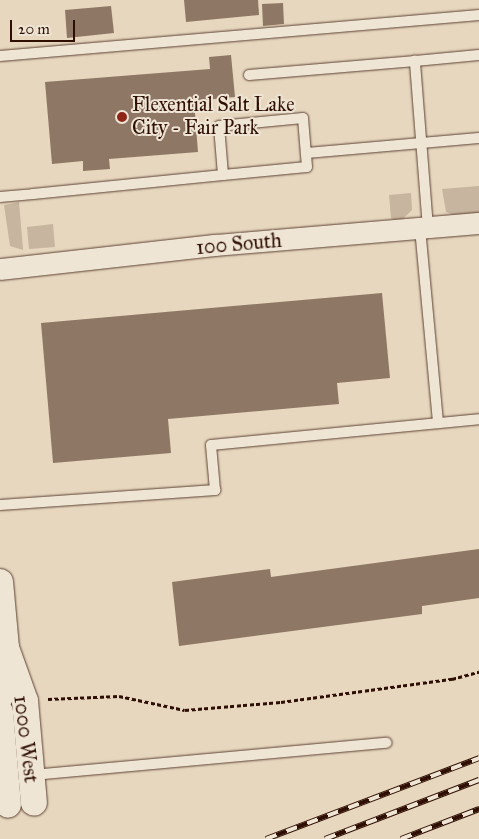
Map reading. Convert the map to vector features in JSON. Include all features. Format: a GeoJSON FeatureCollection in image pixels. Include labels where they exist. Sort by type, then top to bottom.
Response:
{"type":"FeatureCollection","features":[{"type":"Feature","properties":{"kind":"street","name":"100 South"},"geometry":{"type":"LineString","coordinates":[[0,269],[215,245],[479,224]]}},
{"type":"Feature","properties":{"kind":"street","name":"1000 West"},"geometry":{"type":"LineString","coordinates":[[0,582],[3,649],[0,698]]}},
{"type":"Feature","properties":{"kind":"street","name":"1000 West"},"geometry":{"type":"LineString","coordinates":[[3,649],[25,701],[17,804]]}},
{"type":"Feature","properties":{"kind":"street","name":"1000 West"},"geometry":{"type":"LineString","coordinates":[[0,712],[19,776]]}},
{"type":"Feature","properties":{"kind":"lane"},"geometry":{"type":"LineString","coordinates":[[0,56],[479,15]]}},
{"type":"Feature","properties":{"kind":"lane"},"geometry":{"type":"LineString","coordinates":[[250,75],[479,55]]}},
{"type":"Feature","properties":{"kind":"lane"},"geometry":{"type":"LineString","coordinates":[[415,61],[421,143],[424,228],[438,423]]}},
{"type":"Feature","properties":{"kind":"lane"},"geometry":{"type":"LineString","coordinates":[[0,197],[307,167],[303,118],[219,126],[223,175]]}},
{"type":"Feature","properties":{"kind":"lane"},"geometry":{"type":"LineString","coordinates":[[306,153],[479,138]]}},
{"type":"Feature","properties":{"kind":"lane"},"geometry":{"type":"LineString","coordinates":[[0,505],[215,490],[211,445],[479,420]]}},
{"type":"Feature","properties":{"kind":"lane"},"geometry":{"type":"LineString","coordinates":[[19,776],[387,743]]}},
{"type":"Feature","properties":{"kind":"path"},"geometry":{"type":"LineString","coordinates":[[41,700],[67,697],[119,696],[185,710],[281,702],[452,679],[479,672]]}},
{"type":"Feature","properties":{"kind":"shaded area"},"geometry":{"type":"Polygon","coordinates":[[[479,186],[479,213],[454,215],[446,212],[442,189],[479,186]]]}},
{"type":"Feature","properties":{"kind":"shaded area"},"geometry":{"type":"Polygon","coordinates":[[[411,193],[412,210],[403,219],[394,220],[391,218],[389,195],[411,193]]]}},
{"type":"Feature","properties":{"kind":"shaded area"},"geometry":{"type":"Polygon","coordinates":[[[19,202],[23,250],[10,246],[4,205],[19,202]]]}},
{"type":"Feature","properties":{"kind":"shaded area"},"geometry":{"type":"Polygon","coordinates":[[[53,224],[55,247],[29,249],[27,227],[53,224]]]}},
{"type":"Feature","properties":{"kind":"building"},"geometry":{"type":"Polygon","coordinates":[[[184,0],[258,0],[259,15],[186,22],[184,0]]]}},
{"type":"Feature","properties":{"kind":"building"},"geometry":{"type":"Polygon","coordinates":[[[283,3],[284,24],[263,26],[262,4],[283,3]]]}},
{"type":"Feature","properties":{"kind":"building"},"geometry":{"type":"Polygon","coordinates":[[[111,6],[114,33],[67,38],[65,10],[111,6]]]}},
{"type":"Feature","properties":{"kind":"building","name":"Flexential Salt Lake City - Fair Park"},"geometry":{"type":"Polygon","coordinates":[[[231,55],[235,97],[194,101],[198,152],[109,159],[110,169],[83,171],[83,161],[52,164],[45,82],[210,69],[209,57],[231,55]]]}},
{"type":"Feature","properties":{"kind":"building"},"geometry":{"type":"Polygon","coordinates":[[[382,293],[390,378],[337,383],[339,404],[168,419],[171,453],[53,463],[41,323],[382,293]]]}},
{"type":"Feature","properties":{"kind":"building"},"geometry":{"type":"Polygon","coordinates":[[[479,549],[479,598],[422,606],[422,614],[179,646],[172,582],[270,569],[271,577],[479,549]]]}},
{"type":"Feature","properties":{"kind":"railway"},"geometry":{"type":"LineString","coordinates":[[266,839],[479,758]]}},
{"type":"Feature","properties":{"kind":"railway"},"geometry":{"type":"LineString","coordinates":[[325,839],[479,780]]}},
{"type":"Feature","properties":{"kind":"railway"},"geometry":{"type":"LineString","coordinates":[[401,839],[479,809]]}},
{"type":"Feature","properties":{"kind":"place","name":"Flexential Salt Lake City - Fair Park"},"geometry":{"type":"Point","coordinates":[122,117]}}]}
